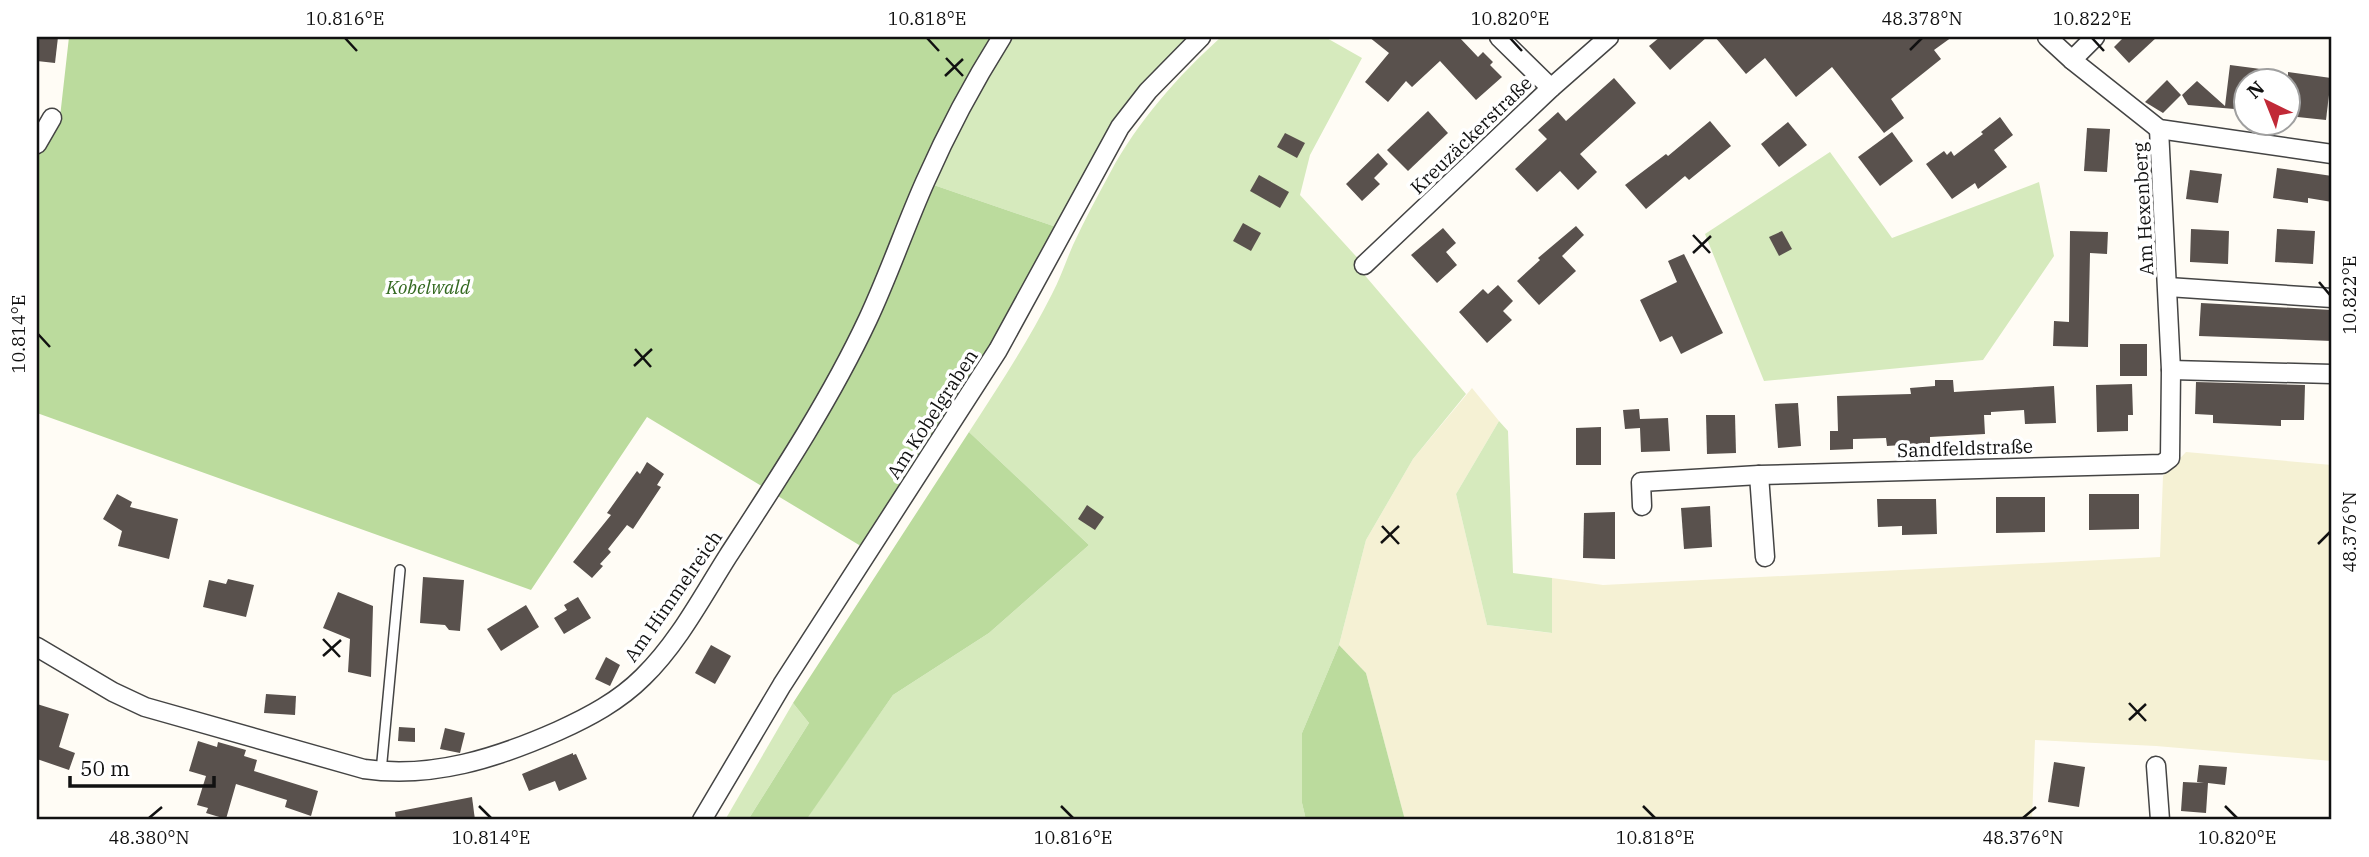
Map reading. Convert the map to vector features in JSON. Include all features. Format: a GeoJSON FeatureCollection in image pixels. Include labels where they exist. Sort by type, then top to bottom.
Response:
{"type":"FeatureCollection","features":[{"type":"Feature","properties":{"kind":"street","name":"Am Himmelreich"},"geometry":{"type":"LineString","coordinates":[[37,647],[102,687],[145,707],[381,772],[423,772],[478,761],[532,743],[593,714],[621,697],[643,678],[661,657],[770,491],[827,398],[873,308],[948,132],[1002,37]]}},
{"type":"Feature","properties":{"kind":"street","name":"Am Kobelgraben"},"geometry":{"type":"LineString","coordinates":[[702,820],[782,685],[998,350],[1120,127],[1148,91],[1201,37]]}},
{"type":"Feature","properties":{"kind":"street"},"geometry":{"type":"LineString","coordinates":[[1499,37],[1551,88]]}},
{"type":"Feature","properties":{"kind":"street","name":"Kreuzäckerstraße"},"geometry":{"type":"LineString","coordinates":[[1364,265],[1551,88],[1609,37]]}},
{"type":"Feature","properties":{"kind":"street"},"geometry":{"type":"LineString","coordinates":[[2047,37],[2159,129],[2332,154]]}},
{"type":"Feature","properties":{"kind":"street"},"geometry":{"type":"LineString","coordinates":[[2072,60],[2095,37]]}},
{"type":"Feature","properties":{"kind":"street"},"geometry":{"type":"LineString","coordinates":[[37,144],[52,118]]}},
{"type":"Feature","properties":{"kind":"street","name":"Am Hexenberg"},"geometry":{"type":"LineString","coordinates":[[2159,129],[2171,370],[2170,458]]}},
{"type":"Feature","properties":{"kind":"street","name":"Am Hexenberg"},"geometry":{"type":"LineString","coordinates":[[2168,287],[2332,298]]}},
{"type":"Feature","properties":{"kind":"street"},"geometry":{"type":"LineString","coordinates":[[2171,370],[2332,374]]}},
{"type":"Feature","properties":{"kind":"street","name":"Sandfeldstraße"},"geometry":{"type":"LineString","coordinates":[[1642,506],[1641,482],[1759,475],[2162,464],[2170,458]]}},
{"type":"Feature","properties":{"kind":"street"},"geometry":{"type":"LineString","coordinates":[[1759,475],[1765,557]]}},
{"type":"Feature","properties":{"kind":"street"},"geometry":{"type":"LineString","coordinates":[[2156,766],[2160,820]]}},
{"type":"Feature","properties":{"kind":"lane"},"geometry":{"type":"LineString","coordinates":[[381,772],[400,570]]}},
{"type":"Feature","properties":{"kind":"shaded area"},"geometry":{"type":"Polygon","coordinates":[[[1472,388],[1499,421],[1456,494],[1487,625],[1551,633],[1552,578],[1603,585],[2160,557],[2163,476],[2186,452],[2332,465],[2332,761],[2156,746],[2035,740],[2032,820],[1405,820],[1366,673],[1339,645],[1366,540],[1413,459],[1472,388]]]}},
{"type":"Feature","properties":{"kind":"green space","name":"Kobelwald"},"geometry":{"type":"Polygon","coordinates":[[[69,37],[1002,37],[925,182],[1065,230],[869,551],[647,417],[531,590],[37,413],[37,157],[60,117],[69,37]]]}},
{"type":"Feature","properties":{"kind":"green space"},"geometry":{"type":"Polygon","coordinates":[[[1002,37],[1201,37],[1148,91],[1065,230],[925,182],[1002,37]]]}},
{"type":"Feature","properties":{"kind":"green space"},"geometry":{"type":"Polygon","coordinates":[[[1221,37],[1325,37],[1362,58],[1310,155],[1300,195],[1364,265],[1362,272],[1466,394],[1413,459],[1366,540],[1339,645],[1302,733],[1302,803],[1306,820],[805,820],[893,695],[989,633],[1089,545],[969,432],[1043,312],[1082,227],[1133,135],[1189,67],[1221,37]]]}},
{"type":"Feature","properties":{"kind":"green space"},"geometry":{"type":"Polygon","coordinates":[[[1830,152],[1892,238],[2039,182],[2054,256],[1983,360],[1764,381],[1705,234],[1830,152]]]}},
{"type":"Feature","properties":{"kind":"green space"},"geometry":{"type":"Polygon","coordinates":[[[1499,421],[1508,431],[1513,573],[1552,578],[1552,633],[1487,625],[1456,494],[1499,421]]]}},
{"type":"Feature","properties":{"kind":"green space"},"geometry":{"type":"Polygon","coordinates":[[[969,432],[1089,545],[989,633],[893,695],[806,820],[748,820],[809,723],[793,703],[969,432]]]}},
{"type":"Feature","properties":{"kind":"green space"},"geometry":{"type":"Polygon","coordinates":[[[1339,645],[1366,673],[1405,820],[1306,820],[1302,803],[1302,733],[1339,645]]]}},
{"type":"Feature","properties":{"kind":"green space"},"geometry":{"type":"Polygon","coordinates":[[[793,703],[809,723],[748,820],[725,820],[793,703]]]}},
{"type":"Feature","properties":{"kind":"green space"},"geometry":{"type":"Polygon","coordinates":[[[1861,819],[1884,820],[1562,820],[1861,819]]]}},
{"type":"Feature","properties":{"kind":"building"},"geometry":{"type":"Polygon","coordinates":[[[37,37],[58,37],[55,63],[37,61],[37,37]]]}},
{"type":"Feature","properties":{"kind":"building"},"geometry":{"type":"Polygon","coordinates":[[[1369,37],[1459,37],[1478,57],[1483,52],[1493,62],[1490,65],[1502,77],[1476,100],[1440,61],[1412,87],[1406,81],[1388,102],[1365,82],[1389,53],[1369,37]]]}},
{"type":"Feature","properties":{"kind":"building"},"geometry":{"type":"Polygon","coordinates":[[[1660,37],[1707,37],[1670,70],[1649,46],[1660,37]]]}},
{"type":"Feature","properties":{"kind":"building"},"geometry":{"type":"Polygon","coordinates":[[[1715,37],[1952,37],[1934,50],[1941,59],[1891,99],[1904,118],[1884,133],[1832,67],[1796,97],[1765,58],[1746,74],[1715,37]]]}},
{"type":"Feature","properties":{"kind":"building"},"geometry":{"type":"Polygon","coordinates":[[[2124,37],[2157,37],[2129,63],[2114,47],[2124,37]]]}},
{"type":"Feature","properties":{"kind":"building"},"geometry":{"type":"Polygon","coordinates":[[[2230,65],[2238,66],[2232,66],[2232,109],[2188,105],[2182,95],[2197,81],[2225,106],[2230,65]]]}},
{"type":"Feature","properties":{"kind":"building"},"geometry":{"type":"Polygon","coordinates":[[[2302,74],[2331,78],[2326,120],[2302,117],[2302,74]]]}},
{"type":"Feature","properties":{"kind":"building"},"geometry":{"type":"Polygon","coordinates":[[[1614,78],[1636,103],[1580,154],[1597,172],[1578,190],[1560,171],[1537,192],[1515,169],[1547,139],[1538,130],[1558,112],[1566,121],[1614,78]]]}},
{"type":"Feature","properties":{"kind":"building"},"geometry":{"type":"Polygon","coordinates":[[[2167,80],[2181,95],[2163,113],[2145,102],[2167,80]]]}},
{"type":"Feature","properties":{"kind":"building"},"geometry":{"type":"Polygon","coordinates":[[[1428,111],[1448,133],[1408,171],[1387,150],[1428,111]]]}},
{"type":"Feature","properties":{"kind":"building"},"geometry":{"type":"Polygon","coordinates":[[[2000,117],[2013,135],[1994,150],[2007,167],[1978,189],[1975,183],[1952,199],[1926,164],[1944,151],[1947,155],[1951,151],[1954,156],[2000,117]]]}},
{"type":"Feature","properties":{"kind":"building"},"geometry":{"type":"Polygon","coordinates":[[[1710,121],[1731,146],[1689,180],[1685,176],[1646,209],[1625,185],[1666,154],[1668,156],[1710,121]]]}},
{"type":"Feature","properties":{"kind":"building"},"geometry":{"type":"Polygon","coordinates":[[[1788,122],[1807,145],[1779,167],[1761,144],[1788,122]]]}},
{"type":"Feature","properties":{"kind":"building"},"geometry":{"type":"Polygon","coordinates":[[[2087,128],[2110,129],[2107,172],[2084,171],[2087,128]]]}},
{"type":"Feature","properties":{"kind":"building"},"geometry":{"type":"Polygon","coordinates":[[[1892,132],[1913,161],[1880,186],[1858,157],[1892,132]]]}},
{"type":"Feature","properties":{"kind":"building"},"geometry":{"type":"Polygon","coordinates":[[[1285,133],[1305,143],[1297,158],[1277,147],[1285,133]]]}},
{"type":"Feature","properties":{"kind":"building"},"geometry":{"type":"Polygon","coordinates":[[[1378,153],[1388,164],[1374,178],[1380,184],[1362,201],[1346,184],[1378,153]]]}},
{"type":"Feature","properties":{"kind":"building"},"geometry":{"type":"Polygon","coordinates":[[[2277,168],[2332,176],[2332,202],[2308,198],[2308,203],[2273,198],[2277,168]]]}},
{"type":"Feature","properties":{"kind":"building"},"geometry":{"type":"Polygon","coordinates":[[[2190,170],[2222,174],[2218,203],[2186,199],[2190,170]]]}},
{"type":"Feature","properties":{"kind":"building"},"geometry":{"type":"Polygon","coordinates":[[[1259,175],[1289,192],[1280,208],[1250,191],[1259,175]]]}},
{"type":"Feature","properties":{"kind":"building"},"geometry":{"type":"Polygon","coordinates":[[[1243,223],[1261,233],[1251,251],[1233,241],[1243,223]]]}},
{"type":"Feature","properties":{"kind":"building"},"geometry":{"type":"Polygon","coordinates":[[[1576,226],[1584,235],[1562,256],[1576,271],[1539,305],[1517,281],[1540,260],[1538,258],[1576,226]]]}},
{"type":"Feature","properties":{"kind":"building"},"geometry":{"type":"Polygon","coordinates":[[[1443,228],[1456,243],[1446,252],[1457,265],[1437,283],[1411,255],[1443,228]]]}},
{"type":"Feature","properties":{"kind":"building"},"geometry":{"type":"Polygon","coordinates":[[[2191,229],[2229,231],[2228,264],[2190,262],[2191,229]]]}},
{"type":"Feature","properties":{"kind":"building"},"geometry":{"type":"Polygon","coordinates":[[[2277,229],[2315,231],[2313,264],[2275,262],[2277,229]]]}},
{"type":"Feature","properties":{"kind":"building"},"geometry":{"type":"Polygon","coordinates":[[[1782,231],[1792,249],[1779,256],[1769,237],[1782,231]]]}},
{"type":"Feature","properties":{"kind":"building"},"geometry":{"type":"Polygon","coordinates":[[[2070,231],[2108,232],[2107,254],[2090,253],[2088,347],[2053,346],[2054,321],[2069,322],[2070,231]]]}},
{"type":"Feature","properties":{"kind":"building"},"geometry":{"type":"Polygon","coordinates":[[[1684,254],[1723,333],[1681,354],[1672,336],[1660,342],[1640,300],[1677,282],[1668,261],[1684,254]]]}},
{"type":"Feature","properties":{"kind":"building"},"geometry":{"type":"Polygon","coordinates":[[[1498,285],[1513,301],[1503,311],[1512,320],[1487,343],[1459,312],[1483,289],[1488,294],[1498,285]]]}},
{"type":"Feature","properties":{"kind":"building"},"geometry":{"type":"Polygon","coordinates":[[[2201,303],[2332,310],[2332,341],[2199,336],[2201,303]]]}},
{"type":"Feature","properties":{"kind":"building"},"geometry":{"type":"Polygon","coordinates":[[[2120,344],[2147,344],[2147,376],[2120,376],[2120,344]]]}},
{"type":"Feature","properties":{"kind":"building"},"geometry":{"type":"Polygon","coordinates":[[[1935,380],[1953,380],[1954,392],[2054,386],[2056,423],[2025,424],[2024,410],[1991,412],[1991,415],[1984,415],[1985,434],[1930,437],[1930,443],[1887,446],[1886,438],[1853,439],[1853,449],[1830,450],[1830,431],[1838,431],[1837,396],[1911,394],[1910,388],[1935,386],[1935,380]]]}},
{"type":"Feature","properties":{"kind":"building"},"geometry":{"type":"Polygon","coordinates":[[[2196,382],[2305,385],[2304,420],[2281,420],[2281,426],[2213,423],[2213,415],[2195,414],[2196,382]]]}},
{"type":"Feature","properties":{"kind":"building"},"geometry":{"type":"Polygon","coordinates":[[[2132,384],[2133,415],[2128,415],[2128,431],[2097,432],[2096,385],[2132,384]]]}},
{"type":"Feature","properties":{"kind":"building"},"geometry":{"type":"Polygon","coordinates":[[[1798,403],[1801,446],[1778,448],[1775,404],[1798,403]]]}},
{"type":"Feature","properties":{"kind":"building"},"geometry":{"type":"Polygon","coordinates":[[[1639,409],[1640,419],[1668,418],[1670,451],[1641,452],[1640,428],[1625,429],[1623,410],[1639,409]]]}},
{"type":"Feature","properties":{"kind":"building"},"geometry":{"type":"Polygon","coordinates":[[[1706,415],[1735,415],[1736,453],[1707,454],[1706,415]]]}},
{"type":"Feature","properties":{"kind":"building"},"geometry":{"type":"Polygon","coordinates":[[[1601,427],[1601,465],[1576,465],[1576,428],[1601,427]]]}},
{"type":"Feature","properties":{"kind":"building"},"geometry":{"type":"Polygon","coordinates":[[[647,462],[664,474],[657,485],[661,487],[633,529],[627,525],[608,549],[611,552],[592,578],[573,562],[611,515],[607,513],[637,471],[640,474],[647,462]]]}},
{"type":"Feature","properties":{"kind":"building"},"geometry":{"type":"Polygon","coordinates":[[[117,494],[132,502],[130,507],[178,519],[169,559],[118,546],[122,531],[103,519],[117,494]]]}},
{"type":"Feature","properties":{"kind":"building"},"geometry":{"type":"Polygon","coordinates":[[[2089,494],[2139,494],[2139,529],[2089,530],[2089,494]]]}},
{"type":"Feature","properties":{"kind":"building"},"geometry":{"type":"Polygon","coordinates":[[[1996,497],[2045,497],[2045,532],[1996,533],[1996,497]]]}},
{"type":"Feature","properties":{"kind":"building"},"geometry":{"type":"Polygon","coordinates":[[[1877,499],[1936,499],[1937,534],[1902,535],[1902,526],[1878,527],[1877,499]]]}},
{"type":"Feature","properties":{"kind":"building"},"geometry":{"type":"Polygon","coordinates":[[[1087,505],[1104,517],[1095,530],[1078,519],[1087,505]]]}},
{"type":"Feature","properties":{"kind":"building"},"geometry":{"type":"Polygon","coordinates":[[[1710,506],[1712,547],[1684,549],[1681,508],[1710,506]]]}},
{"type":"Feature","properties":{"kind":"building"},"geometry":{"type":"Polygon","coordinates":[[[1615,512],[1615,559],[1583,558],[1584,513],[1615,512]]]}},
{"type":"Feature","properties":{"kind":"building"},"geometry":{"type":"Polygon","coordinates":[[[423,577],[464,580],[460,631],[449,630],[445,625],[420,623],[423,577]]]}},
{"type":"Feature","properties":{"kind":"building"},"geometry":{"type":"Polygon","coordinates":[[[228,579],[254,585],[246,617],[203,607],[209,580],[226,584],[228,579]]]}},
{"type":"Feature","properties":{"kind":"building"},"geometry":{"type":"Polygon","coordinates":[[[338,592],[373,606],[371,677],[348,672],[350,639],[323,628],[338,592]]]}},
{"type":"Feature","properties":{"kind":"building"},"geometry":{"type":"Polygon","coordinates":[[[578,597],[591,618],[564,634],[554,618],[567,610],[564,605],[578,597]]]}},
{"type":"Feature","properties":{"kind":"building"},"geometry":{"type":"Polygon","coordinates":[[[526,605],[539,627],[501,651],[487,629],[526,605]]]}},
{"type":"Feature","properties":{"kind":"building"},"geometry":{"type":"Polygon","coordinates":[[[711,645],[731,656],[715,684],[695,673],[711,645]]]}},
{"type":"Feature","properties":{"kind":"building"},"geometry":{"type":"Polygon","coordinates":[[[606,657],[620,665],[610,686],[595,679],[606,657]]]}},
{"type":"Feature","properties":{"kind":"building"},"geometry":{"type":"Polygon","coordinates":[[[266,694],[296,696],[295,715],[264,713],[266,694]]]}},
{"type":"Feature","properties":{"kind":"building"},"geometry":{"type":"Polygon","coordinates":[[[37,704],[69,714],[59,747],[75,753],[69,770],[37,759],[37,704]]]}},
{"type":"Feature","properties":{"kind":"building"},"geometry":{"type":"Polygon","coordinates":[[[399,727],[415,728],[415,742],[398,741],[399,727]]]}},
{"type":"Feature","properties":{"kind":"building"},"geometry":{"type":"Polygon","coordinates":[[[445,728],[465,733],[460,753],[440,749],[445,728]]]}},
{"type":"Feature","properties":{"kind":"building"},"geometry":{"type":"Polygon","coordinates":[[[198,741],[217,747],[218,742],[246,750],[244,756],[257,760],[254,771],[318,791],[311,816],[285,807],[287,800],[236,784],[226,819],[206,813],[208,808],[197,805],[206,776],[189,771],[198,741]]]}},
{"type":"Feature","properties":{"kind":"building"},"geometry":{"type":"Polygon","coordinates":[[[576,754],[587,779],[559,791],[555,781],[529,791],[522,774],[576,754]]]}},
{"type":"Feature","properties":{"kind":"building"},"geometry":{"type":"Polygon","coordinates":[[[2054,762],[2085,767],[2079,807],[2048,802],[2054,762]]]}},
{"type":"Feature","properties":{"kind":"building"},"geometry":{"type":"Polygon","coordinates":[[[2199,765],[2227,767],[2225,785],[2208,783],[2206,813],[2181,811],[2183,782],[2204,783],[2197,782],[2199,765]]]}},
{"type":"Feature","properties":{"kind":"building"},"geometry":{"type":"Polygon","coordinates":[[[472,797],[475,820],[396,820],[395,812],[472,797]]]}}]}
